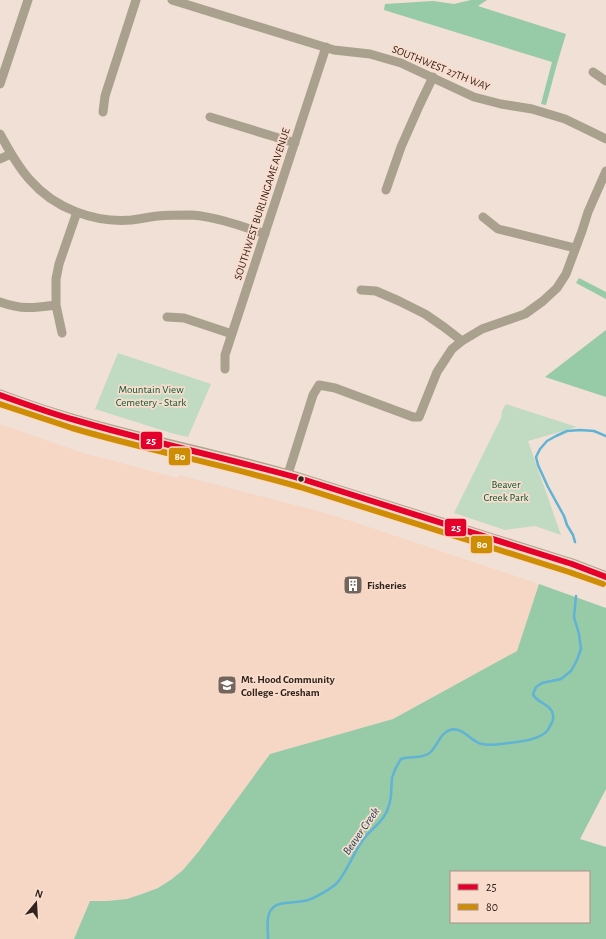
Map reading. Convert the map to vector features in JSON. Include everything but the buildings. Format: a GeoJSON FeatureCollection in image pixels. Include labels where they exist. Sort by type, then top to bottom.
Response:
{"type":"FeatureCollection","features":[{"type":"Feature","properties":{"kind":"main road"},"geometry":{"type":"LineString","coordinates":[[0,395],[45,412],[94,426],[288,474],[606,576]]}},
{"type":"Feature","properties":{"kind":"street"},"geometry":{"type":"LineString","coordinates":[[0,84],[28,0]]}},
{"type":"Feature","properties":{"kind":"street"},"geometry":{"type":"LineString","coordinates":[[103,112],[105,96],[136,0]]}},
{"type":"Feature","properties":{"kind":"street","name":"SOUTHWEST 27TH WAY"},"geometry":{"type":"LineString","coordinates":[[172,0],[334,50],[370,54],[401,63],[474,97],[501,104],[532,109],[566,119],[606,139]]}},
{"type":"Feature","properties":{"kind":"street","name":"SOUTHWEST BURLINGAME AVENUE"},"geometry":{"type":"LineString","coordinates":[[225,368],[225,355],[326,47]]}},
{"type":"Feature","properties":{"kind":"street"},"geometry":{"type":"LineString","coordinates":[[593,72],[606,81]]}},
{"type":"Feature","properties":{"kind":"street"},"geometry":{"type":"LineString","coordinates":[[386,190],[401,147],[433,77]]}},
{"type":"Feature","properties":{"kind":"street"},"geometry":{"type":"LineString","coordinates":[[210,117],[295,143]]}},
{"type":"Feature","properties":{"kind":"street"},"geometry":{"type":"LineString","coordinates":[[0,134],[11,154],[30,181],[53,200],[77,212],[97,218],[117,220],[193,215],[221,220],[265,234]]}},
{"type":"Feature","properties":{"kind":"street"},"geometry":{"type":"LineString","coordinates":[[0,159],[11,154]]}},
{"type":"Feature","properties":{"kind":"street"},"geometry":{"type":"LineString","coordinates":[[288,474],[313,395],[319,385],[335,388],[413,418],[419,417],[437,372],[452,349],[482,328],[526,314],[557,288],[566,274],[588,212],[606,171]]}},
{"type":"Feature","properties":{"kind":"street"},"geometry":{"type":"LineString","coordinates":[[62,333],[56,305],[56,278],[59,264],[77,212]]}},
{"type":"Feature","properties":{"kind":"street"},"geometry":{"type":"LineString","coordinates":[[483,217],[498,229],[575,248]]}},
{"type":"Feature","properties":{"kind":"street"},"geometry":{"type":"LineString","coordinates":[[360,290],[376,292],[399,300],[425,314],[462,341]]}},
{"type":"Feature","properties":{"kind":"street"},"geometry":{"type":"LineString","coordinates":[[0,302],[22,308],[56,305]]}},
{"type":"Feature","properties":{"kind":"street"},"geometry":{"type":"LineString","coordinates":[[167,317],[184,318],[232,334]]}},
{"type":"Feature","properties":{"kind":"shaded area","name":"Mt. Hood Community College - Gresham"},"geometry":{"type":"Polygon","coordinates":[[[0,424],[80,452],[178,478],[179,475],[318,511],[539,584],[517,651],[393,719],[270,754],[199,851],[183,870],[158,888],[127,899],[90,901],[74,939],[0,939],[0,424]]]}},
{"type":"Feature","properties":{"kind":"green space"},"geometry":{"type":"Polygon","coordinates":[[[471,0],[487,0],[478,6],[566,34],[546,105],[541,104],[552,62],[384,10],[385,4],[433,1],[454,4],[471,0]]]}},
{"type":"Feature","properties":{"kind":"green space"},"geometry":{"type":"Polygon","coordinates":[[[579,278],[606,292],[606,299],[576,283],[579,278]]]}},
{"type":"Feature","properties":{"kind":"green space"},"geometry":{"type":"Polygon","coordinates":[[[606,330],[606,397],[545,377],[606,330]]]}},
{"type":"Feature","properties":{"kind":"green space","name":"Mountain View Cemetery - Stark"},"geometry":{"type":"Polygon","coordinates":[[[118,353],[211,384],[188,437],[95,409],[118,353]]]}},
{"type":"Feature","properties":{"kind":"green space","name":"Beaver Creek Park"},"geometry":{"type":"Polygon","coordinates":[[[506,404],[577,427],[528,441],[561,535],[535,526],[505,530],[454,513],[501,418],[502,411],[506,404]]]}},
{"type":"Feature","properties":{"kind":"green space"},"geometry":{"type":"Polygon","coordinates":[[[539,584],[606,608],[606,789],[580,839],[606,847],[606,939],[74,939],[90,901],[127,899],[142,894],[158,888],[183,870],[199,851],[270,754],[393,719],[517,651],[539,584]]]}},
{"type":"Feature","properties":{"kind":"waterway"},"geometry":{"type":"LineString","coordinates":[[575,542],[564,516],[548,487],[536,457],[540,449],[547,441],[567,431],[594,431],[606,436]]}},
{"type":"Feature","properties":{"kind":"waterway","name":"Beaver Creek"},"geometry":{"type":"LineString","coordinates":[[268,939],[268,918],[270,911],[274,907],[278,904],[311,899],[337,883],[341,878],[362,841],[380,822],[388,810],[391,799],[392,778],[401,759],[428,754],[434,749],[443,734],[455,729],[463,732],[478,743],[489,745],[529,740],[539,737],[547,731],[553,719],[552,711],[550,708],[537,700],[533,694],[536,687],[542,683],[561,679],[571,671],[577,660],[581,649],[579,634],[574,617],[576,596]]}},
{"type":"Feature","properties":{"kind":"transit line","name":"25"},"geometry":{"type":"LineString","coordinates":[[0,395],[103,428],[302,479],[572,564],[606,577]]}},
{"type":"Feature","properties":{"kind":"transit line","name":"80"},"geometry":{"type":"LineString","coordinates":[[0,404],[100,436],[300,487],[603,584]]}},
{"type":"Feature","properties":{"kind":"place","name":"Fisheries"},"geometry":{"type":"Point","coordinates":[353,585]}},
{"type":"Feature","properties":{"kind":"place","name":"Mt. Hood Community College - Gresham"},"geometry":{"type":"Point","coordinates":[227,685]}}]}
